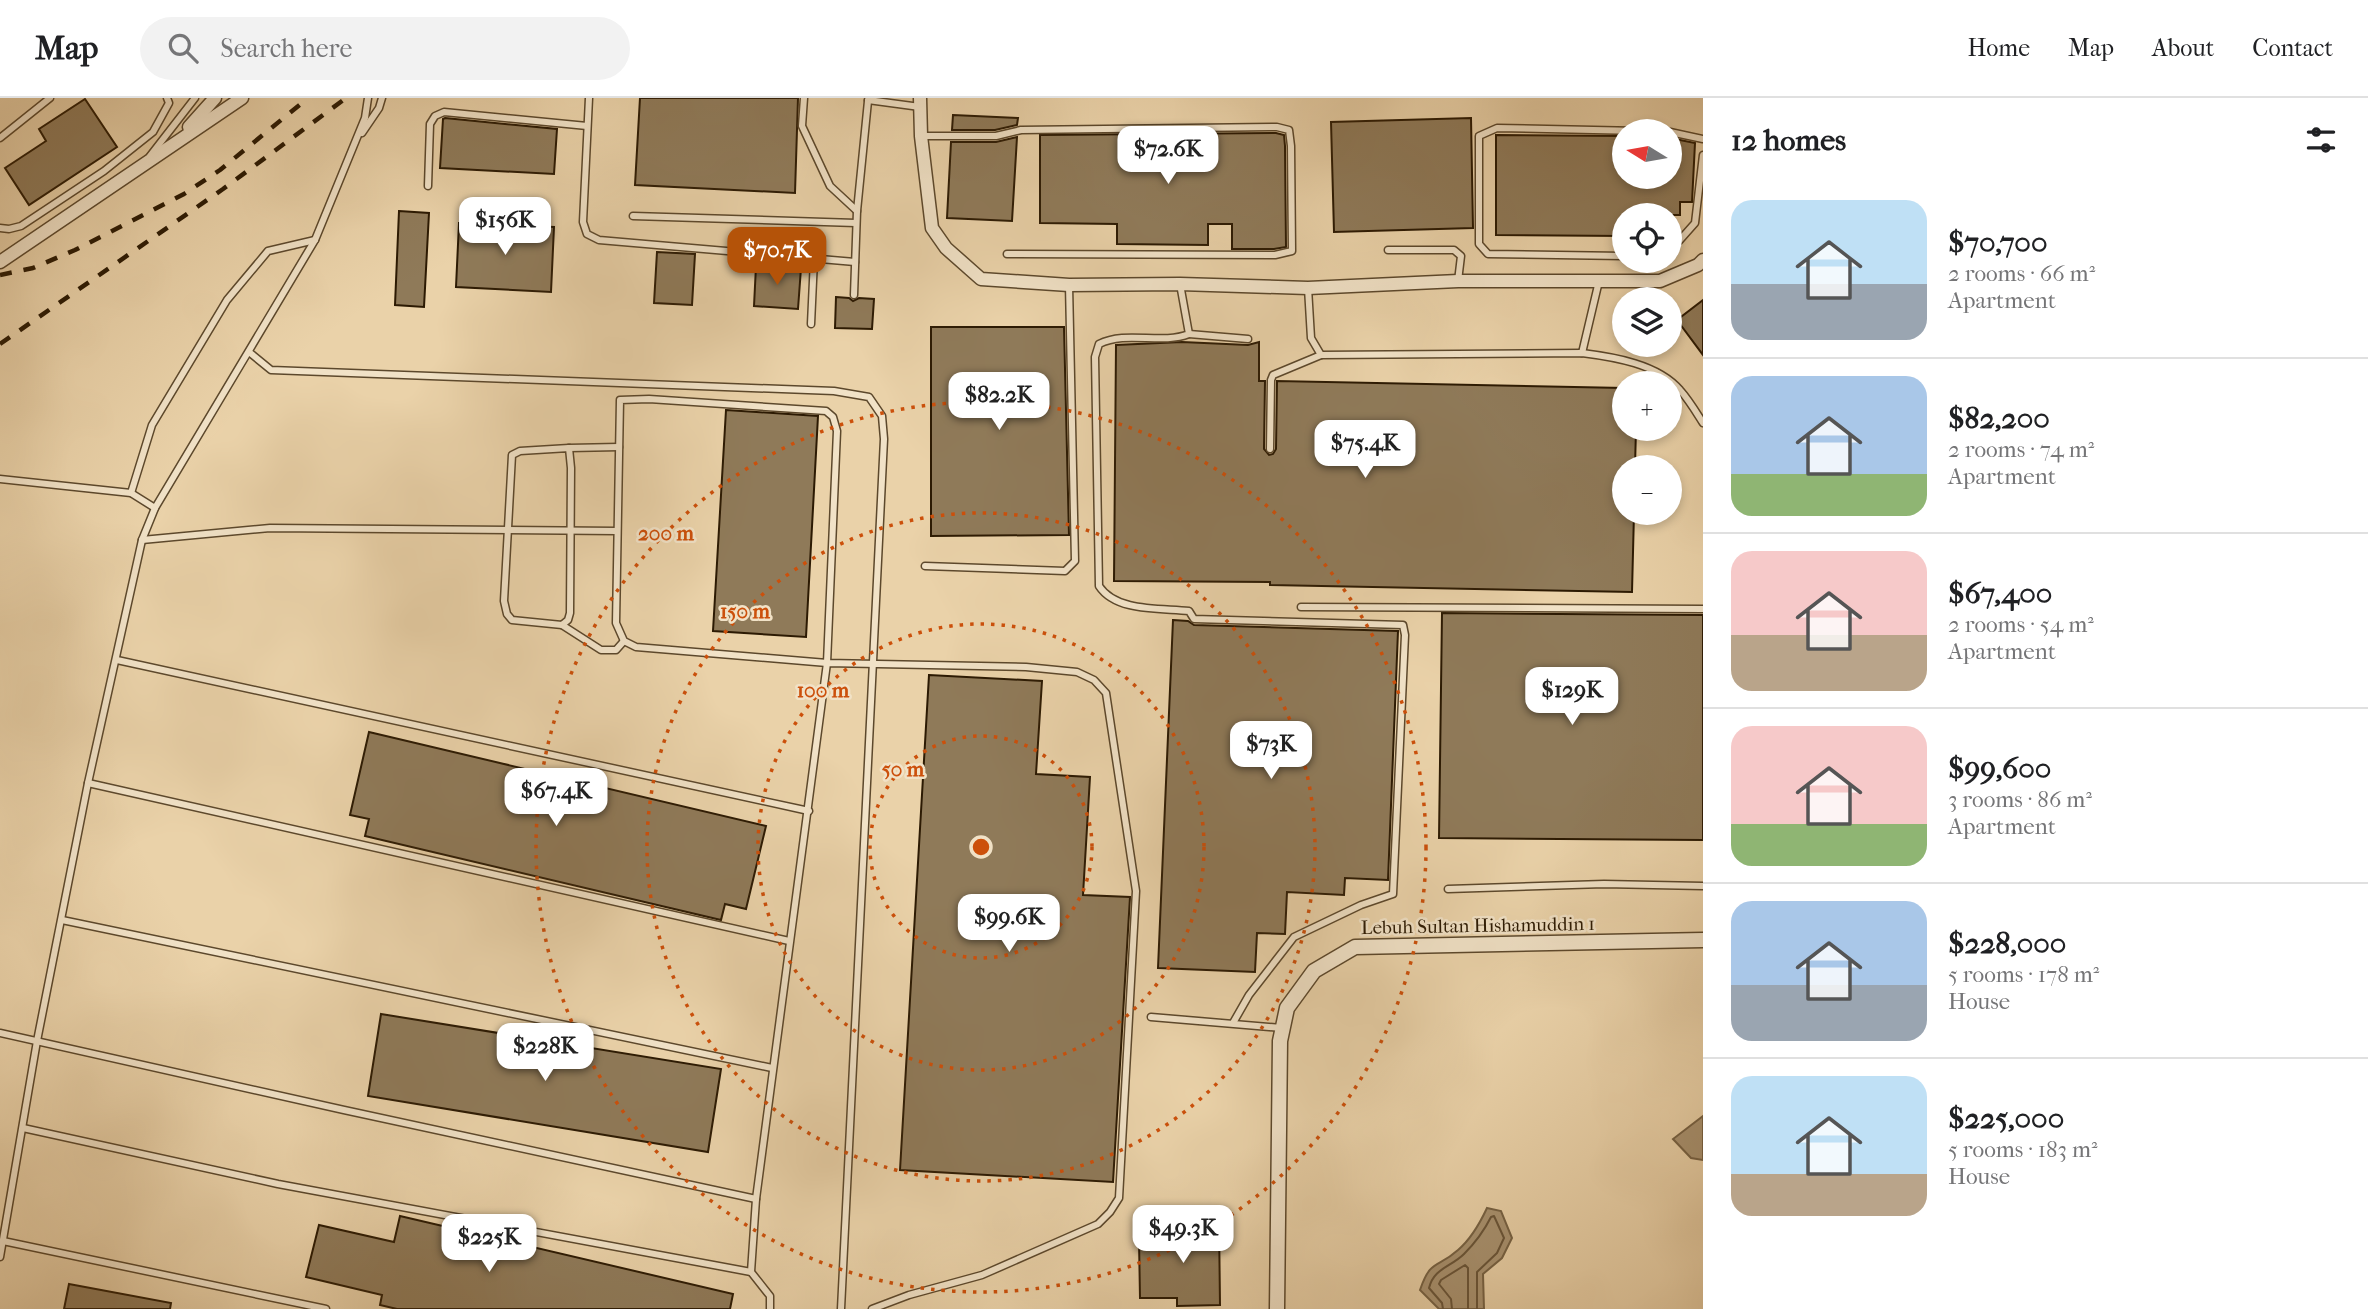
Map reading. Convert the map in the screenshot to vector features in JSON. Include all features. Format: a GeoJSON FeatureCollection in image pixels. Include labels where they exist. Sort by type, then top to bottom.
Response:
{"type":"FeatureCollection","features":[{"type":"Feature","properties":{"kind":"street"},"geometry":{"type":"LineString","coordinates":[[177,141],[215,98]]}},
{"type":"Feature","properties":{"kind":"street"},"geometry":{"type":"LineString","coordinates":[[0,262],[242,98]]}},
{"type":"Feature","properties":{"kind":"street"},"geometry":{"type":"LineString","coordinates":[[920,102],[921,135],[932,228],[946,248],[981,279],[1069,285],[1181,284],[1308,288],[1458,281],[1660,281],[1698,265],[1703,260]]}},
{"type":"Feature","properties":{"kind":"street","name":"Lebuh Sultan Hishamuddin 1"},"geometry":{"type":"LineString","coordinates":[[1277,1309],[1282,1028],[1287,1008],[1314,971],[1355,947],[1703,940]]}},
{"type":"Feature","properties":{"kind":"lane"},"geometry":{"type":"LineString","coordinates":[[0,138],[50,98]]}},
{"type":"Feature","properties":{"kind":"lane"},"geometry":{"type":"LineString","coordinates":[[0,228],[21,226],[104,171],[153,132],[166,112],[169,103],[167,98]]}},
{"type":"Feature","properties":{"kind":"lane"},"geometry":{"type":"LineString","coordinates":[[145,163],[195,98]]}},
{"type":"Feature","properties":{"kind":"lane"},"geometry":{"type":"LineString","coordinates":[[0,1257],[2,1229],[88,783],[142,540],[155,508],[315,240],[365,118],[368,98]]}},
{"type":"Feature","properties":{"kind":"lane"},"geometry":{"type":"LineString","coordinates":[[353,146],[379,108],[382,98]]}},
{"type":"Feature","properties":{"kind":"lane"},"geometry":{"type":"LineString","coordinates":[[589,98],[583,222],[587,234],[599,240],[814,260],[855,261]]}},
{"type":"Feature","properties":{"kind":"lane"},"geometry":{"type":"LineString","coordinates":[[804,98],[802,126],[830,186],[857,211]]}},
{"type":"Feature","properties":{"kind":"lane"},"geometry":{"type":"LineString","coordinates":[[854,295],[856,223],[868,100],[920,102]]}},
{"type":"Feature","properties":{"kind":"lane"},"geometry":{"type":"LineString","coordinates":[[428,186],[430,124],[435,116],[444,112],[587,126]]}},
{"type":"Feature","properties":{"kind":"lane"},"geometry":{"type":"LineString","coordinates":[[921,135],[996,136],[1021,130],[1277,127],[1289,130],[1292,251],[1275,256],[1007,254]]}},
{"type":"Feature","properties":{"kind":"lane"},"geometry":{"type":"LineString","coordinates":[[1612,130],[1497,128],[1479,136],[1479,244],[1488,254],[1612,256]]}},
{"type":"Feature","properties":{"kind":"lane"},"geometry":{"type":"LineString","coordinates":[[1682,135],[1703,139]]}},
{"type":"Feature","properties":{"kind":"lane"},"geometry":{"type":"LineString","coordinates":[[1682,238],[1695,223],[1703,155]]}},
{"type":"Feature","properties":{"kind":"lane"},"geometry":{"type":"LineString","coordinates":[[633,216],[856,223]]}},
{"type":"Feature","properties":{"kind":"lane"},"geometry":{"type":"LineString","coordinates":[[131,493],[152,425],[227,300],[268,251],[315,240]]}},
{"type":"Feature","properties":{"kind":"lane"},"geometry":{"type":"LineString","coordinates":[[1388,250],[1454,250],[1461,256],[1458,281]]}},
{"type":"Feature","properties":{"kind":"lane"},"geometry":{"type":"LineString","coordinates":[[811,324],[814,260]]}},
{"type":"Feature","properties":{"kind":"lane"},"geometry":{"type":"LineString","coordinates":[[1582,353],[1599,281]]}},
{"type":"Feature","properties":{"kind":"lane"},"geometry":{"type":"LineString","coordinates":[[1181,284],[1189,334]]}},
{"type":"Feature","properties":{"kind":"lane"},"geometry":{"type":"LineString","coordinates":[[925,566],[1065,571],[1075,561],[1069,285]]}},
{"type":"Feature","properties":{"kind":"lane"},"geometry":{"type":"LineString","coordinates":[[1308,288],[1311,338],[1321,355]]}},
{"type":"Feature","properties":{"kind":"lane"},"geometry":{"type":"LineString","coordinates":[[1233,1023],[1249,995],[1294,937],[1361,905],[1394,894],[1405,635],[1403,625],[1194,619],[1189,611],[1119,603],[1105,596],[1099,586],[1095,357],[1099,344],[1112,338],[1178,338],[1189,334],[1248,339]]}},
{"type":"Feature","properties":{"kind":"lane"},"geometry":{"type":"LineString","coordinates":[[249,352],[271,370],[834,391],[869,397],[882,416],[884,439],[841,1309]]}},
{"type":"Feature","properties":{"kind":"lane"},"geometry":{"type":"LineString","coordinates":[[1270,450],[1273,375],[1321,355],[1582,353],[1607,356],[1654,371],[1679,388],[1703,423]]}},
{"type":"Feature","properties":{"kind":"lane"},"geometry":{"type":"LineString","coordinates":[[751,1272],[756,1199],[772,1068],[827,663],[837,431],[833,417],[827,411],[649,399],[620,400],[616,623],[624,642],[636,648],[827,663],[1027,667],[1077,672],[1094,680],[1106,693],[1136,891],[1119,1198],[1098,1224],[982,1275],[909,1295],[872,1309]]}},
{"type":"Feature","properties":{"kind":"lane"},"geometry":{"type":"LineString","coordinates":[[619,447],[520,451],[512,455],[505,601],[507,614],[512,620],[562,625],[601,650],[616,650],[624,642]]}},
{"type":"Feature","properties":{"kind":"lane"},"geometry":{"type":"LineString","coordinates":[[562,625],[568,620],[570,613],[569,448]]}},
{"type":"Feature","properties":{"kind":"lane"},"geometry":{"type":"LineString","coordinates":[[0,479],[131,493],[155,508]]}},
{"type":"Feature","properties":{"kind":"lane"},"geometry":{"type":"LineString","coordinates":[[142,540],[270,528],[617,531]]}},
{"type":"Feature","properties":{"kind":"lane"},"geometry":{"type":"LineString","coordinates":[[1301,607],[1703,609]]}},
{"type":"Feature","properties":{"kind":"lane"},"geometry":{"type":"LineString","coordinates":[[117,660],[808,811]]}},
{"type":"Feature","properties":{"kind":"lane"},"geometry":{"type":"LineString","coordinates":[[88,783],[789,942]]}},
{"type":"Feature","properties":{"kind":"lane"},"geometry":{"type":"LineString","coordinates":[[1448,889],[1604,884],[1703,886]]}},
{"type":"Feature","properties":{"kind":"lane"},"geometry":{"type":"LineString","coordinates":[[62,920],[772,1068]]}},
{"type":"Feature","properties":{"kind":"lane"},"geometry":{"type":"LineString","coordinates":[[1151,1017],[1282,1028]]}},
{"type":"Feature","properties":{"kind":"lane"},"geometry":{"type":"LineString","coordinates":[[0,1032],[756,1199]]}},
{"type":"Feature","properties":{"kind":"lane"},"geometry":{"type":"LineString","coordinates":[[23,1128],[278,1184],[751,1272],[770,1296],[770,1309]]}},
{"type":"Feature","properties":{"kind":"lane"},"geometry":{"type":"LineString","coordinates":[[3,1241],[326,1309]]}},
{"type":"Feature","properties":{"kind":"water"},"geometry":{"type":"Polygon","coordinates":[[[1703,1116],[1703,1160],[1691,1158],[1673,1139],[1703,1116]]]}},
{"type":"Feature","properties":{"kind":"water"},"geometry":{"type":"Polygon","coordinates":[[[1487,1208],[1501,1211],[1512,1238],[1502,1258],[1483,1274],[1484,1309],[1439,1309],[1420,1290],[1424,1280],[1431,1268],[1451,1256],[1467,1241],[1487,1208]]]}},
{"type":"Feature","properties":{"kind":"building"},"geometry":{"type":"Polygon","coordinates":[[[640,98],[798,98],[795,193],[635,185],[640,98]]]}},
{"type":"Feature","properties":{"kind":"building"},"geometry":{"type":"Polygon","coordinates":[[[85,99],[117,147],[29,205],[5,168],[46,141],[39,129],[85,99]]]}},
{"type":"Feature","properties":{"kind":"building"},"geometry":{"type":"Polygon","coordinates":[[[953,115],[1018,118],[1017,125],[995,130],[952,130],[953,115]]]}},
{"type":"Feature","properties":{"kind":"building"},"geometry":{"type":"Polygon","coordinates":[[[445,118],[557,129],[554,174],[440,168],[445,118]]]}},
{"type":"Feature","properties":{"kind":"building"},"geometry":{"type":"Polygon","coordinates":[[[1471,118],[1473,228],[1334,232],[1331,122],[1471,118]]]}},
{"type":"Feature","properties":{"kind":"building"},"geometry":{"type":"Polygon","coordinates":[[[1040,135],[1284,135],[1285,146],[1286,247],[1232,249],[1232,224],[1208,224],[1208,245],[1117,244],[1117,224],[1040,223],[1040,135]]]}},
{"type":"Feature","properties":{"kind":"building"},"geometry":{"type":"Polygon","coordinates":[[[1496,135],[1612,136],[1612,189],[1682,189],[1682,140],[1695,143],[1692,202],[1612,203],[1612,236],[1496,235],[1496,135]]]}},
{"type":"Feature","properties":{"kind":"building"},"geometry":{"type":"Polygon","coordinates":[[[1017,137],[1012,221],[947,218],[951,142],[996,142],[1017,137]]]}},
{"type":"Feature","properties":{"kind":"building"},"geometry":{"type":"Polygon","coordinates":[[[399,211],[429,213],[424,307],[395,305],[399,211]]]}},
{"type":"Feature","properties":{"kind":"building"},"geometry":{"type":"Polygon","coordinates":[[[459,223],[554,227],[551,292],[456,287],[459,223]]]}},
{"type":"Feature","properties":{"kind":"building"},"geometry":{"type":"Polygon","coordinates":[[[657,252],[695,254],[692,305],[654,303],[657,252]]]}},
{"type":"Feature","properties":{"kind":"building"},"geometry":{"type":"Polygon","coordinates":[[[756,266],[801,268],[798,309],[754,306],[756,266]]]}},
{"type":"Feature","properties":{"kind":"building"},"geometry":{"type":"Polygon","coordinates":[[[836,297],[853,301],[859,298],[874,299],[872,329],[835,328],[836,297]]]}},
{"type":"Feature","properties":{"kind":"building"},"geometry":{"type":"Polygon","coordinates":[[[1703,300],[1703,355],[1682,327],[1682,316],[1703,300]]]}},
{"type":"Feature","properties":{"kind":"building"},"geometry":{"type":"Polygon","coordinates":[[[931,327],[1064,327],[1069,535],[931,536],[931,327]]]}},
{"type":"Feature","properties":{"kind":"building"},"geometry":{"type":"Polygon","coordinates":[[[1182,342],[1248,345],[1259,342],[1259,381],[1265,381],[1264,449],[1269,455],[1276,449],[1277,381],[1612,388],[1612,441],[1636,441],[1635,455],[1612,455],[1612,525],[1634,525],[1632,592],[1270,585],[1270,582],[1114,581],[1116,345],[1182,342]]]}},
{"type":"Feature","properties":{"kind":"building"},"geometry":{"type":"Polygon","coordinates":[[[726,410],[818,416],[806,637],[713,631],[726,410]]]}},
{"type":"Feature","properties":{"kind":"building"},"geometry":{"type":"Polygon","coordinates":[[[1442,613],[1703,615],[1703,840],[1439,838],[1442,613]]]}},
{"type":"Feature","properties":{"kind":"building"},"geometry":{"type":"Polygon","coordinates":[[[1173,620],[1188,621],[1194,625],[1398,631],[1388,880],[1345,878],[1344,895],[1287,892],[1285,934],[1257,933],[1255,972],[1158,968],[1173,620]]]}},
{"type":"Feature","properties":{"kind":"building"},"geometry":{"type":"Polygon","coordinates":[[[929,675],[1042,681],[1036,774],[1090,777],[1083,895],[1130,897],[1113,1182],[900,1170],[929,675]]]}},
{"type":"Feature","properties":{"kind":"building"},"geometry":{"type":"Polygon","coordinates":[[[369,732],[766,826],[746,909],[725,904],[721,920],[365,836],[369,819],[350,815],[369,732]]]}},
{"type":"Feature","properties":{"kind":"building"},"geometry":{"type":"Polygon","coordinates":[[[381,1014],[721,1069],[708,1152],[368,1096],[381,1014]]]}},
{"type":"Feature","properties":{"kind":"building"},"geometry":{"type":"Polygon","coordinates":[[[400,1216],[733,1294],[730,1309],[397,1309],[380,1305],[382,1295],[306,1277],[319,1225],[394,1242],[400,1216]]]}},
{"type":"Feature","properties":{"kind":"building"},"geometry":{"type":"Polygon","coordinates":[[[1176,1220],[1219,1220],[1220,1305],[1177,1306],[1177,1298],[1140,1298],[1139,1240],[1176,1239],[1176,1220]]]}},
{"type":"Feature","properties":{"kind":"building"},"geometry":{"type":"Polygon","coordinates":[[[69,1284],[171,1303],[170,1309],[64,1309],[69,1284]]]}},
{"type":"Feature","properties":{"kind":"railway"},"geometry":{"type":"LineString","coordinates":[[0,275],[33,268],[75,250],[184,194],[220,170],[308,98]]}},
{"type":"Feature","properties":{"kind":"railway"},"geometry":{"type":"LineString","coordinates":[[0,344],[223,189],[346,98]]}}]}
